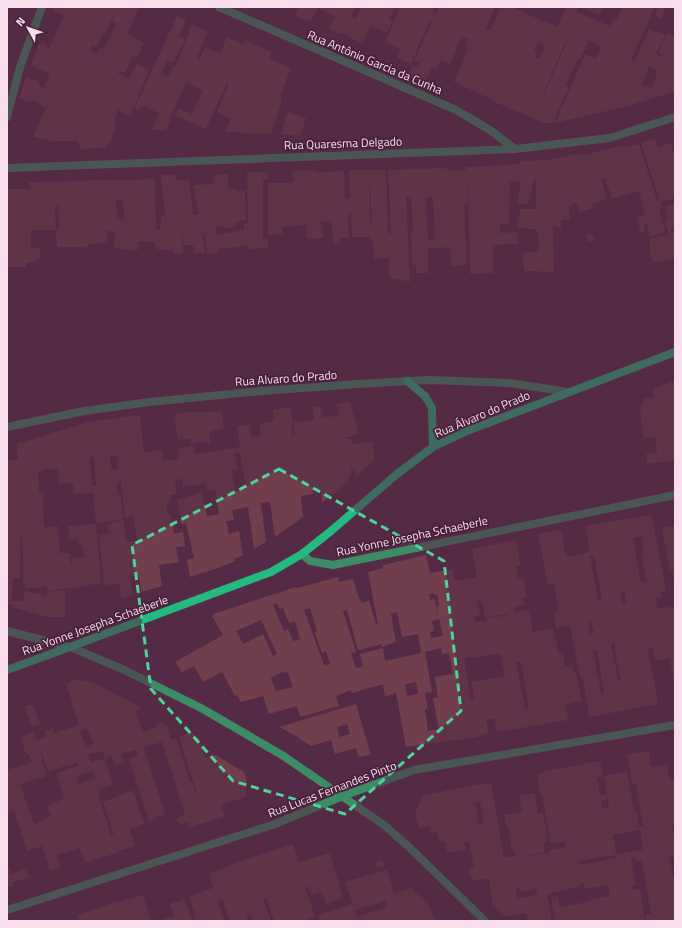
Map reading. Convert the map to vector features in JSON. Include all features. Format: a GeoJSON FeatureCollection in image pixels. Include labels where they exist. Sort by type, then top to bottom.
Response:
{"type":"FeatureCollection","features":[{"type":"Feature","properties":{"kind":"street"},"geometry":{"type":"LineString","coordinates":[[7,117],[20,67],[42,7]]}},
{"type":"Feature","properties":{"kind":"street","name":"Rua Antônio Garcia da Cunha"},"geometry":{"type":"LineString","coordinates":[[219,7],[456,110],[490,130],[515,149]]}},
{"type":"Feature","properties":{"kind":"street","name":"Rua Quaresma Delgado"},"geometry":{"type":"LineString","coordinates":[[7,168],[515,149],[610,138],[675,116]]}},
{"type":"Feature","properties":{"kind":"street","name":"Rua Álvaro do Prado"},"geometry":{"type":"LineString","coordinates":[[302,554],[397,474],[433,447],[467,431],[675,352]]}},
{"type":"Feature","properties":{"kind":"street","name":"Rua Alvaro do Prado"},"geometry":{"type":"LineString","coordinates":[[7,427],[84,412],[149,402],[261,391],[407,381],[429,380],[510,383],[568,392]]}},
{"type":"Feature","properties":{"kind":"street"},"geometry":{"type":"LineString","coordinates":[[407,381],[425,396],[432,408],[433,447]]}},
{"type":"Feature","properties":{"kind":"street","name":"Rua Yonne Josepha Schaeberle"},"geometry":{"type":"LineString","coordinates":[[7,670],[70,648],[270,572],[302,554],[310,561],[333,565],[675,495]]}},
{"type":"Feature","properties":{"kind":"street"},"geometry":{"type":"LineString","coordinates":[[7,631],[70,648],[120,668],[202,708],[282,755],[384,825],[485,921]]}},
{"type":"Feature","properties":{"kind":"street","name":"Rua Lucas Fernandes Pinto"},"geometry":{"type":"LineString","coordinates":[[7,910],[275,824],[343,796],[414,770],[675,725]]}},
{"type":"Feature","properties":{"kind":"highlighted area"},"geometry":{"type":"Polygon","coordinates":[[[279,469],[444,561],[461,711],[345,814],[233,781],[151,689],[132,545],[279,469]]]}},
{"type":"Feature","properties":{"kind":"building"},"geometry":{"type":"Polygon","coordinates":[[[54,7],[139,7],[127,34],[144,43],[137,58],[133,56],[125,73],[119,71],[118,73],[129,79],[137,64],[149,70],[130,116],[118,110],[115,117],[115,129],[110,144],[107,144],[106,148],[80,149],[80,144],[78,144],[79,141],[51,141],[33,137],[46,108],[32,100],[31,102],[19,98],[26,77],[39,82],[38,85],[44,88],[50,74],[31,65],[41,42],[48,45],[46,47],[49,48],[64,16],[52,11],[54,7]],[[115,14],[97,47],[92,45],[90,50],[97,54],[100,47],[104,49],[116,23],[112,21],[115,14]]]}},
{"type":"Feature","properties":{"kind":"building"},"geometry":{"type":"Polygon","coordinates":[[[298,7],[318,7],[311,22],[295,16],[298,7]]]}},
{"type":"Feature","properties":{"kind":"building"},"geometry":{"type":"Polygon","coordinates":[[[320,7],[355,7],[351,16],[356,19],[361,7],[395,7],[389,19],[392,21],[387,33],[370,26],[362,43],[346,36],[347,35],[329,29],[335,16],[319,9],[320,7]]]}},
{"type":"Feature","properties":{"kind":"building"},"geometry":{"type":"Polygon","coordinates":[[[400,7],[435,7],[433,12],[436,13],[438,7],[495,7],[486,29],[490,31],[501,7],[517,7],[516,9],[557,27],[566,7],[578,7],[577,12],[610,26],[614,18],[617,19],[622,7],[655,7],[631,60],[635,61],[649,29],[665,35],[656,54],[662,57],[663,56],[658,53],[667,33],[675,37],[675,92],[632,105],[555,123],[585,54],[596,59],[602,47],[589,41],[580,59],[578,58],[566,85],[569,86],[553,123],[544,123],[495,102],[454,82],[466,55],[465,54],[468,48],[465,46],[469,39],[462,36],[450,64],[441,60],[437,69],[432,67],[425,83],[408,76],[413,65],[418,67],[419,63],[414,61],[432,21],[430,20],[411,64],[397,58],[400,49],[385,42],[400,7]],[[566,40],[543,94],[544,95],[567,41],[566,40]],[[538,42],[534,51],[537,53],[535,57],[539,59],[545,46],[538,42]],[[649,67],[642,85],[651,88],[658,71],[649,67]]]}},
{"type":"Feature","properties":{"kind":"building"},"geometry":{"type":"Polygon","coordinates":[[[580,7],[603,7],[599,15],[580,7]]]}},
{"type":"Feature","properties":{"kind":"building"},"geometry":{"type":"Polygon","coordinates":[[[659,7],[666,7],[661,19],[655,16],[659,7]]]}},
{"type":"Feature","properties":{"kind":"building"},"geometry":{"type":"Polygon","coordinates":[[[177,16],[186,20],[179,36],[185,39],[173,63],[167,60],[161,74],[168,77],[173,66],[175,67],[192,24],[208,32],[197,58],[200,59],[205,47],[220,53],[227,37],[243,45],[245,40],[272,52],[269,58],[291,68],[280,96],[281,104],[271,134],[225,132],[231,119],[217,112],[229,84],[227,83],[206,129],[175,116],[179,108],[192,114],[203,90],[186,82],[166,130],[152,130],[159,113],[142,106],[139,111],[134,109],[177,16]]]}},
{"type":"Feature","properties":{"kind":"building"},"geometry":{"type":"Polygon","coordinates":[[[287,112],[306,118],[301,136],[281,134],[287,112]]]}},
{"type":"Feature","properties":{"kind":"building"},"geometry":{"type":"Polygon","coordinates":[[[655,138],[658,147],[671,143],[675,158],[675,196],[673,199],[660,201],[641,143],[655,138]]]}},
{"type":"Feature","properties":{"kind":"building"},"geometry":{"type":"Polygon","coordinates":[[[639,144],[657,201],[660,200],[662,208],[659,209],[665,232],[650,237],[647,223],[645,224],[644,232],[640,233],[637,217],[645,215],[639,191],[612,199],[605,178],[601,179],[607,199],[592,204],[594,208],[580,212],[577,203],[571,204],[572,206],[569,206],[570,219],[561,220],[561,228],[553,226],[554,272],[540,273],[540,271],[524,271],[523,253],[539,252],[539,238],[538,231],[536,231],[536,229],[517,228],[517,217],[520,217],[520,209],[536,209],[536,179],[534,179],[528,205],[517,203],[521,181],[510,182],[509,224],[500,224],[500,233],[517,232],[518,244],[493,245],[493,273],[470,274],[468,186],[468,204],[464,204],[467,265],[451,266],[450,247],[428,249],[428,273],[416,273],[416,265],[412,265],[411,231],[413,231],[411,196],[406,196],[410,282],[389,277],[389,258],[374,259],[373,240],[371,240],[370,237],[352,237],[351,213],[348,213],[349,238],[340,238],[340,244],[333,243],[332,221],[321,222],[324,238],[307,239],[306,224],[282,228],[283,234],[268,235],[268,183],[293,183],[292,171],[344,171],[345,199],[350,199],[349,170],[386,170],[388,234],[391,234],[388,170],[447,168],[447,171],[466,170],[466,167],[521,164],[521,161],[551,160],[579,154],[580,156],[623,145],[623,147],[639,144]],[[370,188],[370,222],[372,222],[370,188]],[[433,197],[426,198],[428,240],[435,239],[433,197]]]}},
{"type":"Feature","properties":{"kind":"building"},"geometry":{"type":"Polygon","coordinates":[[[247,172],[268,172],[268,179],[263,179],[263,239],[268,239],[268,248],[249,249],[249,245],[218,249],[219,252],[208,254],[204,233],[202,234],[205,253],[194,254],[193,245],[184,245],[181,224],[183,253],[175,254],[172,250],[161,250],[154,248],[155,242],[147,241],[139,241],[137,251],[114,248],[115,231],[107,231],[107,242],[105,243],[90,244],[86,247],[59,247],[57,249],[56,230],[31,230],[31,247],[40,247],[40,259],[26,263],[26,267],[7,267],[7,189],[30,189],[29,182],[155,179],[156,230],[160,230],[161,216],[165,216],[161,175],[175,175],[176,180],[189,180],[193,215],[199,214],[193,185],[214,184],[213,175],[228,174],[229,189],[236,188],[237,191],[245,191],[246,220],[235,222],[235,227],[216,227],[217,235],[244,230],[244,224],[248,223],[247,172]],[[116,200],[117,220],[124,220],[123,200],[116,200]],[[55,205],[56,229],[59,229],[58,206],[55,205]]]}},
{"type":"Feature","properties":{"kind":"building"},"geometry":{"type":"Polygon","coordinates":[[[674,204],[675,227],[670,228],[671,231],[675,231],[675,258],[653,263],[650,253],[650,238],[669,235],[665,222],[668,221],[665,206],[674,204]]]}},
{"type":"Feature","properties":{"kind":"building"},"geometry":{"type":"Polygon","coordinates":[[[591,233],[595,240],[588,242],[585,235],[591,233]]]}},
{"type":"Feature","properties":{"kind":"building"},"geometry":{"type":"Polygon","coordinates":[[[675,381],[675,460],[647,464],[646,454],[657,452],[655,437],[644,439],[640,405],[644,404],[643,399],[654,397],[654,388],[675,381]]]}},
{"type":"Feature","properties":{"kind":"building"},"geometry":{"type":"Polygon","coordinates":[[[350,402],[359,434],[346,439],[351,439],[352,444],[373,441],[375,460],[356,476],[355,468],[351,468],[349,481],[322,503],[321,489],[313,490],[313,494],[301,496],[303,517],[275,537],[270,502],[261,503],[266,542],[254,549],[248,507],[232,510],[234,520],[226,521],[229,534],[239,531],[243,555],[234,559],[235,561],[190,577],[187,560],[194,558],[186,523],[181,524],[177,500],[202,492],[207,516],[219,514],[215,490],[207,491],[206,483],[183,487],[182,479],[175,480],[177,494],[170,495],[170,502],[166,504],[168,514],[171,514],[174,534],[183,532],[185,546],[176,547],[179,562],[159,565],[162,586],[141,592],[139,575],[130,576],[133,595],[121,599],[119,584],[104,585],[99,535],[109,534],[107,524],[124,520],[126,542],[137,541],[133,516],[125,518],[120,481],[120,483],[117,483],[118,495],[121,494],[123,519],[96,524],[101,583],[47,591],[47,587],[25,588],[25,584],[23,584],[24,572],[23,573],[21,525],[20,578],[13,578],[12,601],[23,601],[25,591],[47,596],[47,592],[65,590],[65,617],[48,617],[14,608],[14,606],[7,604],[7,460],[18,459],[17,444],[88,422],[140,415],[144,452],[162,450],[163,461],[179,459],[177,448],[194,446],[195,454],[240,447],[237,426],[250,425],[251,437],[261,436],[259,424],[274,421],[273,409],[291,408],[293,425],[291,425],[292,435],[295,435],[294,422],[314,420],[313,407],[321,406],[323,417],[339,416],[336,404],[350,402]],[[234,453],[238,469],[232,470],[235,491],[246,489],[240,453],[234,453]],[[117,455],[110,456],[111,470],[118,469],[117,455]],[[90,457],[92,486],[96,486],[94,457],[90,457]],[[58,468],[38,472],[39,493],[43,493],[44,527],[58,526],[60,553],[70,553],[70,565],[72,565],[71,558],[84,557],[83,545],[79,545],[78,539],[69,540],[68,526],[96,524],[93,493],[74,494],[73,483],[59,484],[58,468]]]}},
{"type":"Feature","properties":{"kind":"building"},"geometry":{"type":"Polygon","coordinates":[[[222,411],[224,428],[209,432],[211,444],[207,444],[207,441],[191,444],[190,438],[178,440],[175,420],[173,420],[173,417],[177,417],[177,413],[222,411]]]}},
{"type":"Feature","properties":{"kind":"building"},"geometry":{"type":"Polygon","coordinates":[[[652,515],[666,591],[660,592],[662,598],[656,599],[658,609],[675,606],[675,687],[669,658],[655,661],[653,648],[648,649],[658,704],[589,717],[583,678],[580,678],[570,625],[556,628],[554,613],[559,612],[554,584],[548,585],[538,534],[561,530],[566,557],[590,552],[585,526],[652,515]],[[641,536],[633,538],[641,582],[646,581],[641,552],[644,551],[641,536]],[[594,555],[590,556],[598,600],[602,599],[594,555]],[[625,592],[620,593],[622,605],[627,604],[625,592]],[[591,621],[588,622],[590,634],[594,633],[591,621]],[[611,643],[618,680],[620,680],[614,643],[611,643]],[[593,650],[597,670],[595,673],[597,673],[601,693],[604,693],[597,650],[593,650]]]}},
{"type":"Feature","properties":{"kind":"building"},"geometry":{"type":"Polygon","coordinates":[[[675,525],[675,579],[673,579],[672,570],[670,571],[662,528],[675,525]]]}},
{"type":"Feature","properties":{"kind":"building"},"geometry":{"type":"Polygon","coordinates":[[[516,540],[521,566],[516,567],[518,578],[523,577],[527,597],[523,598],[524,605],[514,607],[515,612],[529,610],[533,632],[553,628],[559,655],[563,654],[565,666],[572,665],[573,672],[576,672],[582,701],[565,705],[568,720],[497,732],[494,718],[486,720],[489,733],[478,737],[406,747],[396,693],[385,697],[383,684],[352,693],[351,690],[336,696],[339,706],[300,717],[297,706],[269,714],[263,696],[241,702],[237,695],[235,696],[222,672],[203,682],[194,666],[182,672],[175,662],[223,635],[212,616],[213,614],[296,587],[297,588],[338,577],[339,582],[353,579],[361,603],[369,601],[376,624],[378,624],[368,572],[383,568],[383,565],[426,555],[430,573],[453,569],[455,581],[477,577],[472,549],[516,540]],[[429,594],[430,600],[435,599],[438,616],[437,606],[439,606],[437,594],[429,594]],[[477,601],[480,615],[474,616],[475,622],[508,615],[485,618],[482,601],[477,601]],[[277,603],[273,605],[284,631],[288,629],[293,641],[300,639],[295,621],[289,623],[283,608],[280,609],[277,603]],[[310,608],[304,610],[324,665],[330,664],[326,651],[322,653],[315,633],[317,632],[310,608]],[[347,610],[343,611],[356,652],[351,653],[356,668],[363,667],[360,654],[383,648],[385,661],[421,653],[418,634],[402,637],[397,612],[391,614],[396,642],[382,647],[382,644],[358,650],[347,610]],[[439,619],[432,621],[434,631],[430,632],[431,638],[443,636],[439,619]],[[261,620],[236,631],[243,644],[263,634],[273,656],[277,654],[261,620]],[[441,648],[425,652],[432,692],[425,693],[428,709],[425,709],[428,731],[439,729],[433,698],[438,697],[435,677],[453,674],[449,653],[442,654],[441,648]],[[500,653],[471,658],[471,656],[464,658],[471,700],[475,699],[471,682],[505,676],[500,653]],[[516,662],[525,709],[529,708],[521,662],[516,662]],[[284,671],[271,678],[276,691],[293,687],[288,672],[285,673],[284,671]],[[416,682],[405,684],[407,696],[418,694],[416,682]]]}},
{"type":"Feature","properties":{"kind":"building"},"geometry":{"type":"Polygon","coordinates":[[[73,680],[92,682],[142,708],[141,710],[136,711],[142,732],[157,727],[156,723],[162,722],[163,725],[167,724],[171,740],[176,738],[190,782],[192,782],[196,794],[179,737],[191,733],[199,738],[205,757],[216,755],[244,772],[247,782],[246,797],[221,805],[225,817],[189,827],[188,822],[180,825],[176,818],[185,815],[162,742],[144,747],[165,815],[156,817],[153,821],[149,822],[129,759],[138,756],[136,750],[121,754],[124,763],[115,765],[112,756],[105,758],[113,785],[99,789],[101,795],[98,795],[111,835],[114,834],[103,802],[133,790],[144,824],[130,829],[135,846],[85,863],[80,848],[57,855],[61,868],[50,871],[42,846],[27,851],[14,811],[7,813],[7,770],[32,762],[29,754],[26,754],[20,737],[34,732],[36,740],[47,737],[45,731],[53,728],[54,733],[79,725],[66,684],[73,680]],[[88,729],[80,731],[86,747],[93,744],[88,729]],[[39,748],[47,776],[20,784],[34,824],[51,816],[47,805],[64,799],[56,773],[78,766],[77,763],[48,772],[39,748]],[[103,751],[88,754],[91,763],[105,758],[103,751]],[[93,771],[77,776],[79,783],[75,785],[96,778],[93,771]]]}},
{"type":"Feature","properties":{"kind":"building"},"geometry":{"type":"Polygon","coordinates":[[[33,704],[40,724],[32,727],[25,706],[33,704]]]}},
{"type":"Feature","properties":{"kind":"building"},"geometry":{"type":"Polygon","coordinates":[[[356,704],[371,755],[358,757],[356,748],[335,754],[331,740],[311,746],[298,738],[300,738],[279,727],[356,704]],[[347,724],[337,727],[339,737],[350,734],[347,724]]]}},
{"type":"Feature","properties":{"kind":"building"},"geometry":{"type":"Polygon","coordinates":[[[649,751],[651,767],[667,765],[670,780],[675,779],[675,825],[672,825],[675,843],[675,864],[673,857],[669,857],[673,877],[675,877],[675,921],[646,921],[645,914],[651,914],[642,860],[636,861],[635,857],[631,858],[636,885],[631,886],[632,890],[640,889],[645,921],[555,921],[551,897],[558,896],[560,907],[610,896],[608,885],[584,889],[584,883],[578,885],[578,887],[547,894],[552,921],[528,921],[526,913],[506,917],[492,903],[489,878],[475,881],[471,877],[469,869],[474,868],[469,842],[464,842],[466,850],[447,853],[445,841],[439,842],[437,832],[431,834],[429,826],[419,828],[415,813],[423,796],[472,785],[491,783],[504,857],[515,856],[514,850],[512,850],[508,826],[506,826],[504,815],[522,812],[519,796],[535,793],[538,814],[543,813],[548,841],[543,842],[545,852],[530,855],[550,852],[550,850],[565,847],[565,841],[551,844],[542,793],[540,794],[537,775],[542,772],[600,761],[603,777],[597,778],[600,795],[606,794],[607,800],[601,801],[602,809],[608,808],[609,806],[604,776],[627,771],[634,811],[637,811],[639,827],[643,826],[636,784],[632,784],[627,755],[649,751]],[[480,801],[475,802],[479,824],[484,823],[480,801]],[[640,830],[613,835],[616,854],[643,850],[640,830]],[[615,855],[579,861],[580,865],[616,858],[615,855]],[[519,888],[516,889],[517,899],[537,895],[536,889],[520,892],[519,888]]]}},
{"type":"Feature","properties":{"kind":"building"},"geometry":{"type":"Polygon","coordinates":[[[293,844],[299,862],[330,853],[343,898],[326,904],[322,892],[311,895],[308,886],[305,887],[315,917],[303,921],[274,921],[266,897],[263,899],[271,921],[253,921],[250,914],[246,915],[248,921],[230,921],[223,900],[218,902],[224,921],[195,921],[193,916],[195,915],[189,896],[213,888],[209,873],[293,844]]]}},
{"type":"Feature","properties":{"kind":"building"},"geometry":{"type":"Polygon","coordinates":[[[380,859],[385,864],[379,868],[375,864],[380,859]]]}},
{"type":"Feature","properties":{"kind":"building"},"geometry":{"type":"Polygon","coordinates":[[[7,863],[11,874],[26,869],[29,878],[13,882],[14,885],[7,887],[7,863]]]}},
{"type":"Feature","properties":{"kind":"building"},"geometry":{"type":"Polygon","coordinates":[[[387,870],[394,893],[411,888],[431,908],[435,921],[320,921],[318,915],[353,904],[345,882],[387,870]],[[385,901],[355,910],[357,917],[387,907],[385,901]]]}},
{"type":"Feature","properties":{"kind":"building"},"geometry":{"type":"Polygon","coordinates":[[[143,895],[151,921],[79,921],[77,915],[119,901],[143,895]]]}},
{"type":"Feature","properties":{"kind":"building"},"geometry":{"type":"Polygon","coordinates":[[[185,899],[192,921],[159,921],[174,916],[170,904],[185,899]]]}}]}
